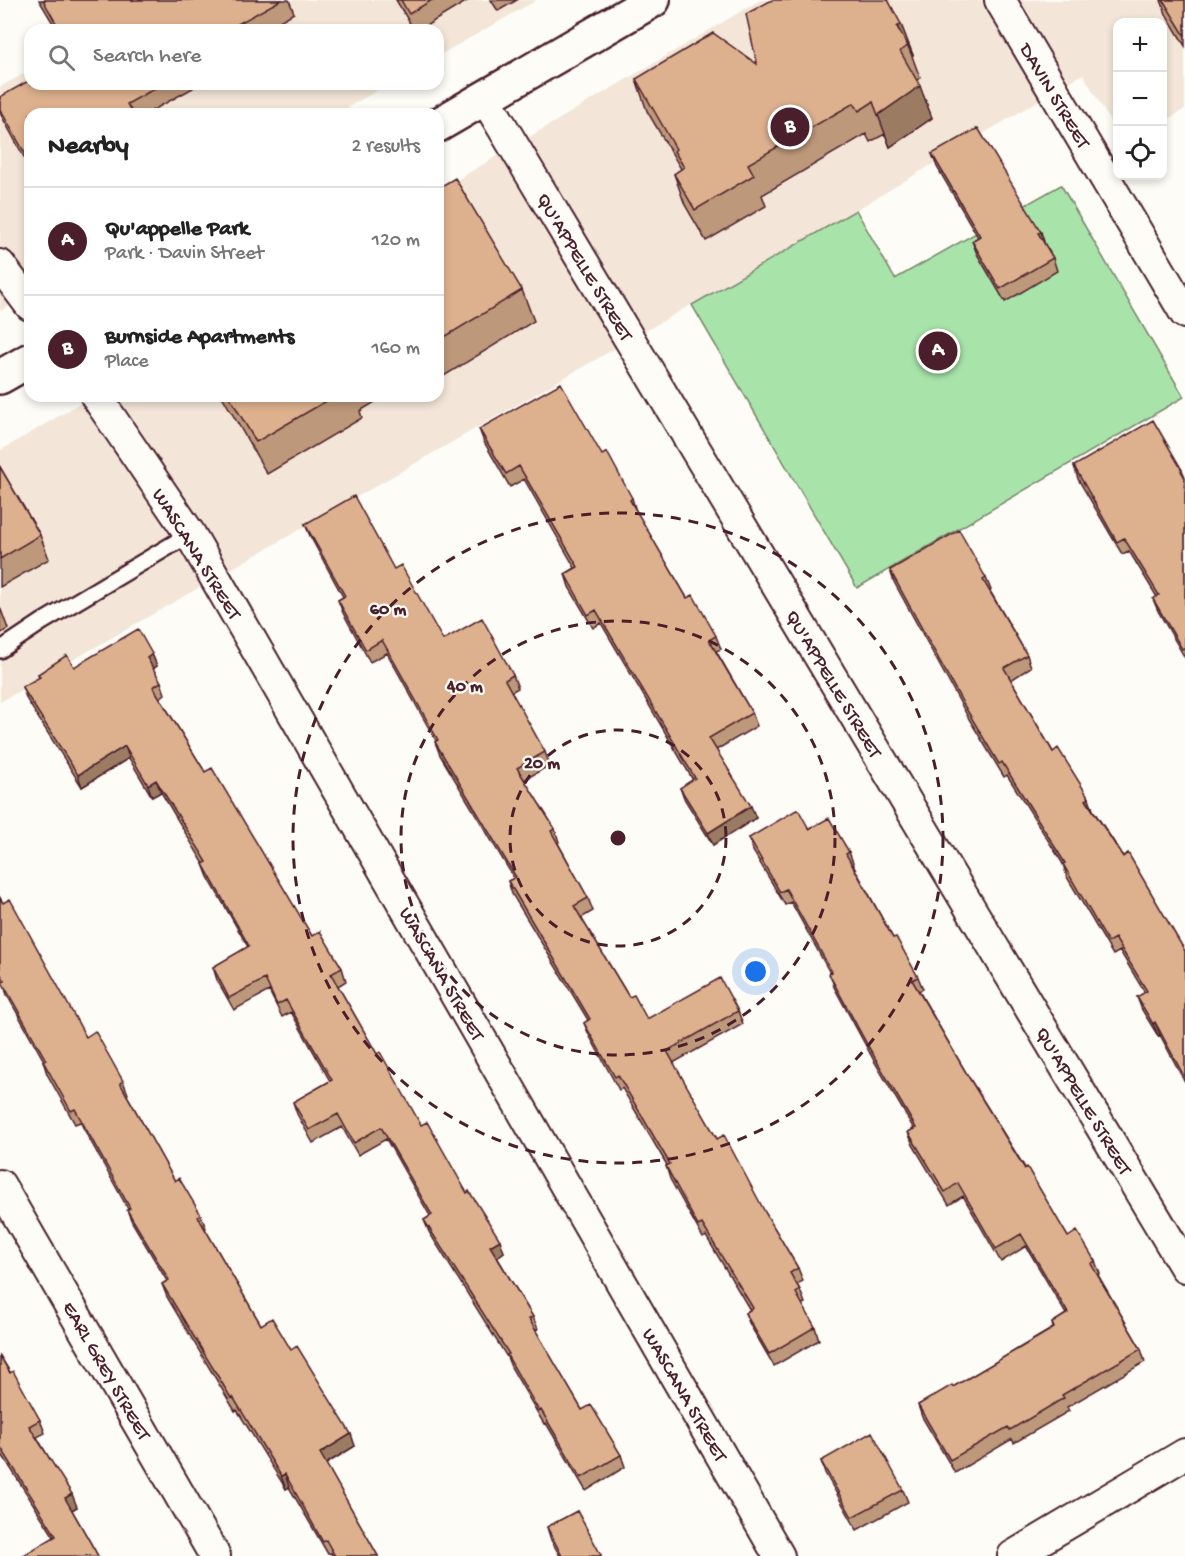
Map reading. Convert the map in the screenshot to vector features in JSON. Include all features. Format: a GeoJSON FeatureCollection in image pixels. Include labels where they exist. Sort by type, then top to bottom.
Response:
{"type":"FeatureCollection","features":[{"type":"Feature","properties":{"kind":"main road"},"geometry":{"type":"LineString","coordinates":[[444,122],[653,0]]}},
{"type":"Feature","properties":{"kind":"main road"},"geometry":{"type":"LineString","coordinates":[[0,377],[24,363]]}},
{"type":"Feature","properties":{"kind":"street","name":"DAVIN STREET"},"geometry":{"type":"LineString","coordinates":[[1000,0],[1185,313]]}},
{"type":"Feature","properties":{"kind":"street","name":"QU'APPELLE STREET"},"geometry":{"type":"LineString","coordinates":[[485,98],[1185,1267]]}},
{"type":"Feature","properties":{"kind":"street"},"geometry":{"type":"LineString","coordinates":[[0,265],[24,297]]}},
{"type":"Feature","properties":{"kind":"street","name":"WASCANA STREET"},"geometry":{"type":"LineString","coordinates":[[100,402],[190,534],[779,1556]]}},
{"type":"Feature","properties":{"kind":"street","name":"EARL GREY STREET"},"geometry":{"type":"LineString","coordinates":[[0,1185],[216,1556]]}},
{"type":"Feature","properties":{"kind":"street"},"geometry":{"type":"LineString","coordinates":[[1013,1556],[1185,1454]]}},
{"type":"Feature","properties":{"kind":"lane"},"geometry":{"type":"LineString","coordinates":[[0,650],[42,622],[190,534]]}},
{"type":"Feature","properties":{"kind":"shaded area"},"geometry":{"type":"Polygon","coordinates":[[[151,0],[537,0],[444,53],[444,24],[109,24],[151,0]]]}},
{"type":"Feature","properties":{"kind":"shaded area"},"geometry":{"type":"Polygon","coordinates":[[[760,0],[1185,0],[1185,109],[1167,120],[1167,18],[1113,18],[1113,126],[1083,74],[856,210],[0,702],[0,451],[82,402],[444,402],[444,187],[760,0]]]}},
{"type":"Feature","properties":{"kind":"shaded area"},"geometry":{"type":"Polygon","coordinates":[[[24,73],[24,90],[378,90],[347,108],[24,108],[24,297],[0,311],[0,87],[24,73]]]}},
{"type":"Feature","properties":{"kind":"green space"},"geometry":{"type":"Polygon","coordinates":[[[1061,185],[1184,397],[857,588],[692,305],[856,210],[895,279],[1061,185]]]}},
{"type":"Feature","properties":{"kind":"building"},"geometry":{"type":"Polygon","coordinates":[[[43,0],[281,0],[238,24],[57,24],[43,0]]]}},
{"type":"Feature","properties":{"kind":"building"},"geometry":{"type":"Polygon","coordinates":[[[401,0],[432,0],[409,14],[401,0]]]}},
{"type":"Feature","properties":{"kind":"building"},"geometry":{"type":"Polygon","coordinates":[[[772,0],[888,0],[901,24],[897,27],[908,46],[900,51],[920,86],[878,115],[873,102],[859,111],[854,103],[748,164],[754,175],[695,210],[674,174],[684,167],[674,151],[676,149],[636,79],[713,33],[757,64],[746,14],[772,0]]]}},
{"type":"Feature","properties":{"kind":"building"},"geometry":{"type":"Polygon","coordinates":[[[1163,0],[1185,0],[1185,36],[1163,0]]]}},
{"type":"Feature","properties":{"kind":"building"},"geometry":{"type":"Polygon","coordinates":[[[24,83],[24,90],[152,90],[127,104],[129,108],[24,108],[24,151],[0,109],[0,97],[24,83]]]}},
{"type":"Feature","properties":{"kind":"building"},"geometry":{"type":"Polygon","coordinates":[[[978,128],[1041,232],[1038,233],[1053,258],[1000,289],[972,241],[980,236],[932,154],[978,128]]]}},
{"type":"Feature","properties":{"kind":"building"},"geometry":{"type":"Polygon","coordinates":[[[455,178],[522,290],[444,337],[444,184],[455,178]]]}},
{"type":"Feature","properties":{"kind":"building"},"geometry":{"type":"Polygon","coordinates":[[[561,383],[602,455],[607,452],[632,498],[630,500],[687,598],[693,595],[716,636],[709,640],[752,713],[709,738],[751,806],[708,833],[680,788],[695,778],[596,610],[588,615],[565,574],[578,567],[519,466],[506,474],[479,429],[561,383]]]}},
{"type":"Feature","properties":{"kind":"building"},"geometry":{"type":"Polygon","coordinates":[[[233,402],[325,402],[256,442],[233,402]]]}},
{"type":"Feature","properties":{"kind":"building"},"geometry":{"type":"Polygon","coordinates":[[[1153,420],[1185,478],[1185,647],[1182,649],[1153,599],[1159,595],[1124,538],[1117,542],[1074,466],[1153,420]]]}},
{"type":"Feature","properties":{"kind":"building"},"geometry":{"type":"Polygon","coordinates":[[[0,467],[40,535],[0,559],[0,467]]]}},
{"type":"Feature","properties":{"kind":"building"},"geometry":{"type":"Polygon","coordinates":[[[354,496],[394,569],[401,565],[443,640],[482,618],[513,675],[505,680],[545,752],[517,768],[555,829],[551,831],[588,898],[574,906],[629,997],[634,995],[647,1019],[720,978],[738,1011],[667,1051],[717,1139],[724,1135],[798,1268],[790,1273],[800,1290],[796,1293],[815,1327],[769,1354],[745,1313],[753,1308],[702,1224],[698,1226],[666,1166],[670,1164],[618,1075],[615,1077],[584,1023],[590,1019],[508,881],[516,877],[435,742],[438,740],[382,640],[366,650],[338,600],[345,596],[305,524],[354,496]]]}},
{"type":"Feature","properties":{"kind":"building"},"geometry":{"type":"Polygon","coordinates":[[[959,530],[986,578],[983,580],[1027,655],[1004,668],[1053,752],[1058,748],[1089,798],[1086,800],[1123,857],[1128,853],[1185,951],[1185,1078],[1155,1022],[1153,1024],[1137,997],[1147,991],[1115,938],[1108,942],[1063,864],[1065,863],[1002,762],[999,764],[890,570],[959,530]]]}},
{"type":"Feature","properties":{"kind":"building"},"geometry":{"type":"Polygon","coordinates":[[[138,629],[152,654],[147,658],[161,682],[153,687],[205,772],[212,768],[312,936],[320,931],[342,968],[331,974],[377,1054],[380,1052],[421,1125],[427,1122],[467,1193],[469,1191],[500,1240],[490,1246],[533,1317],[529,1319],[582,1410],[591,1405],[621,1455],[581,1478],[541,1410],[539,1411],[507,1355],[509,1354],[424,1220],[432,1215],[381,1127],[354,1143],[338,1114],[309,1130],[293,1102],[332,1080],[286,1000],[277,1005],[265,979],[229,998],[213,967],[249,946],[203,864],[207,862],[156,780],[148,785],[125,746],[78,775],[22,687],[40,677],[38,674],[67,655],[74,667],[138,629]]]}},
{"type":"Feature","properties":{"kind":"building"},"geometry":{"type":"Polygon","coordinates":[[[798,809],[809,829],[829,818],[849,852],[846,854],[893,938],[896,937],[918,977],[912,980],[968,1076],[1025,1169],[1027,1167],[1068,1237],[1077,1231],[1095,1261],[1091,1264],[1141,1349],[1062,1395],[1064,1398],[1010,1430],[1008,1427],[950,1460],[918,1405],[1054,1328],[1052,1323],[1068,1313],[1021,1234],[996,1249],[958,1183],[945,1192],[908,1132],[916,1128],[829,974],[832,972],[786,889],[780,892],[749,838],[798,809]]]}},
{"type":"Feature","properties":{"kind":"building"},"geometry":{"type":"Polygon","coordinates":[[[0,898],[3,903],[10,899],[86,1037],[95,1031],[123,1081],[120,1083],[175,1181],[179,1178],[201,1215],[198,1217],[261,1325],[272,1318],[291,1350],[297,1346],[351,1434],[320,1453],[378,1556],[335,1556],[326,1540],[323,1542],[285,1474],[281,1476],[162,1284],[169,1280],[127,1210],[130,1208],[75,1109],[71,1111],[43,1061],[46,1060],[2,982],[5,981],[0,973],[0,898]]]}},
{"type":"Feature","properties":{"kind":"building"},"geometry":{"type":"Polygon","coordinates":[[[0,1356],[10,1373],[13,1371],[40,1420],[29,1426],[72,1494],[65,1498],[98,1556],[22,1556],[56,1536],[0,1446],[0,1356]]]}},
{"type":"Feature","properties":{"kind":"building"},"geometry":{"type":"Polygon","coordinates":[[[872,1432],[903,1490],[852,1517],[821,1461],[872,1432]]]}},
{"type":"Feature","properties":{"kind":"building"},"geometry":{"type":"Polygon","coordinates":[[[577,1511],[601,1555],[562,1556],[547,1527],[577,1511]]]}},
{"type":"Feature","properties":{"kind":"place","name":"Burnside Apartments"},"geometry":{"type":"Point","coordinates":[790,127]}},
{"type":"Feature","properties":{"kind":"place","name":"Qu'appelle Park"},"geometry":{"type":"Point","coordinates":[938,351]}}]}
